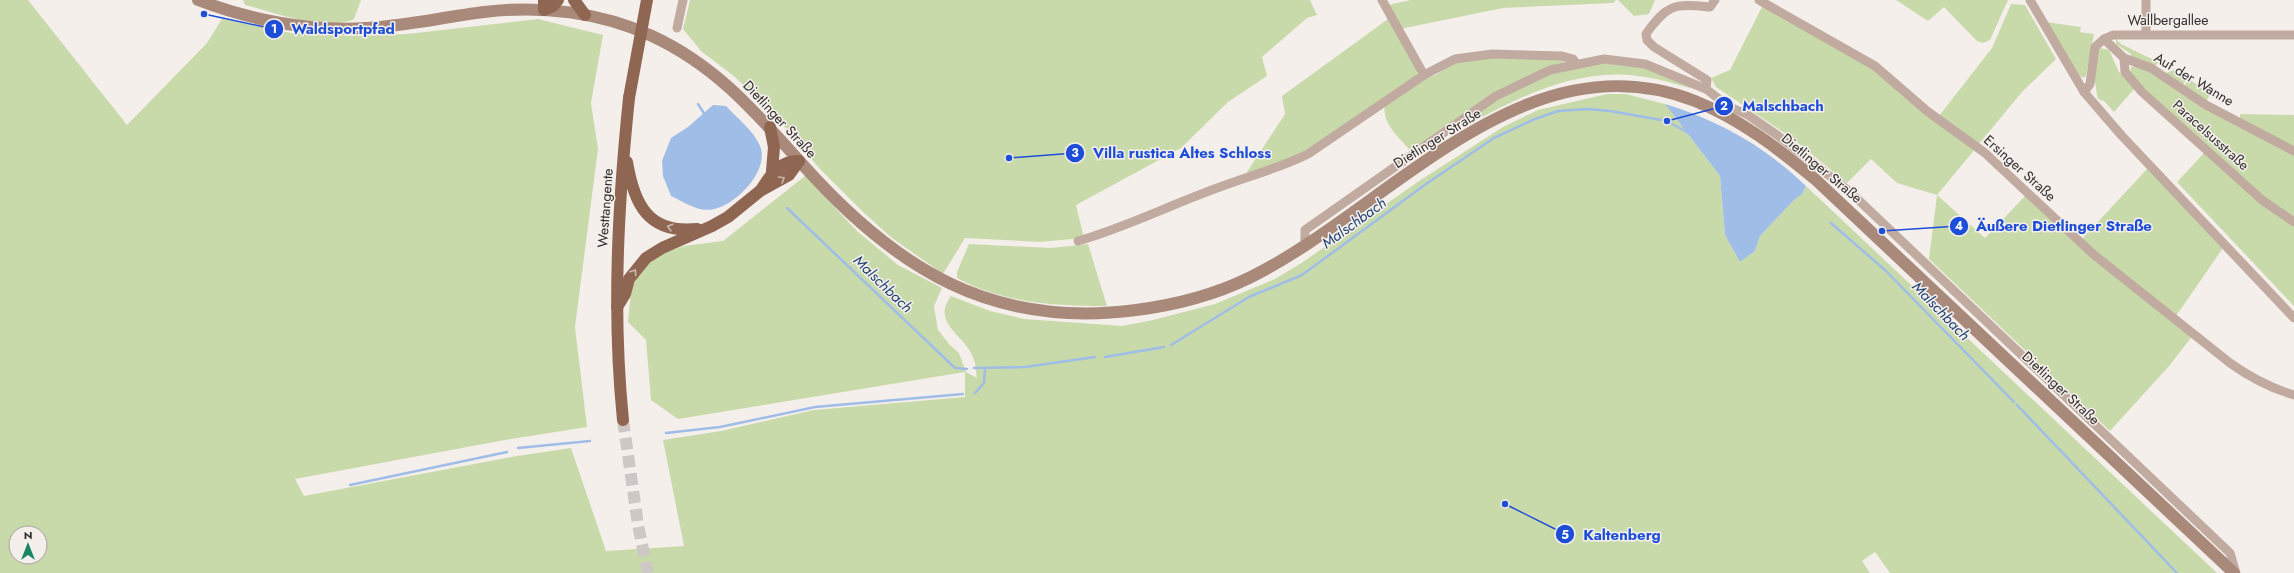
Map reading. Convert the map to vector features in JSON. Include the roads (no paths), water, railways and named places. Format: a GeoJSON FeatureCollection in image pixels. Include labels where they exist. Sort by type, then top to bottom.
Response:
{"type":"FeatureCollection","features":[{"type":"Feature","properties":{"kind":"highway"},"geometry":{"type":"LineString","coordinates":[[544,5],[553,6],[558,0]]}},
{"type":"Feature","properties":{"kind":"highway"},"geometry":{"type":"LineString","coordinates":[[574,0],[585,15]]}},
{"type":"Feature","properties":{"kind":"highway","name":"Westtangente"},"geometry":{"type":"LineString","coordinates":[[623,420],[616,307],[617,242],[629,98],[647,0]]}},
{"type":"Feature","properties":{"kind":"highway"},"geometry":{"type":"LineString","coordinates":[[770,127],[774,147],[772,171]]}},
{"type":"Feature","properties":{"kind":"highway"},"geometry":{"type":"LineString","coordinates":[[624,146],[632,189],[636,199],[644,210],[655,220],[675,229],[708,228]]}},
{"type":"Feature","properties":{"kind":"highway"},"geometry":{"type":"LineString","coordinates":[[760,191],[772,171],[787,161],[799,161]]}},
{"type":"Feature","properties":{"kind":"highway"},"geometry":{"type":"LineString","coordinates":[[616,307],[625,294],[629,279],[646,258],[662,248],[708,228],[728,217],[760,191],[789,175],[799,161]]}},
{"type":"Feature","properties":{"kind":"main road","name":"Dietlinger Straße"},"geometry":{"type":"LineString","coordinates":[[198,0],[269,20],[332,29],[369,28],[427,22],[484,12],[544,5],[585,15],[653,36],[688,56],[724,82],[770,127],[845,211],[878,240],[899,254],[946,282],[969,293],[997,302],[1024,308],[1076,313],[1130,311],[1159,307],[1216,292],[1249,278],[1305,245],[1468,133],[1519,108],[1544,98],[1595,88],[1621,87],[1649,89],[1692,100],[1727,116],[1747,128],[1816,180],[2235,573]]}},
{"type":"Feature","properties":{"kind":"street"},"geometry":{"type":"LineString","coordinates":[[677,28],[683,0]]}},
{"type":"Feature","properties":{"kind":"street"},"geometry":{"type":"LineString","coordinates":[[1382,0],[1424,75]]}},
{"type":"Feature","properties":{"kind":"street","name":"Dietlinger Straße"},"geometry":{"type":"LineString","coordinates":[[1706,89],[1707,80],[1654,47],[1647,40],[1646,34],[1663,14],[1672,8],[1691,4],[1710,7],[1715,0]]}},
{"type":"Feature","properties":{"kind":"street","name":"Ersinger Straße"},"geometry":{"type":"LineString","coordinates":[[1758,0],[1875,66],[1927,111],[1985,154],[2093,254],[2230,364],[2250,377],[2274,389],[2294,395]]}},
{"type":"Feature","properties":{"kind":"street"},"geometry":{"type":"LineString","coordinates":[[2030,0],[2084,92],[2122,136],[2292,313]]}},
{"type":"Feature","properties":{"kind":"street"},"geometry":{"type":"LineString","coordinates":[[2146,0],[2146,34]]}},
{"type":"Feature","properties":{"kind":"street","name":"Wallbergallee"},"geometry":{"type":"LineString","coordinates":[[2104,39],[2113,35],[2146,34],[2294,35]]}},
{"type":"Feature","properties":{"kind":"street"},"geometry":{"type":"LineString","coordinates":[[2084,92],[2090,84],[2092,59],[2095,47],[2104,39]]}},
{"type":"Feature","properties":{"kind":"street","name":"Auf der Wanne"},"geometry":{"type":"LineString","coordinates":[[2104,39],[2124,58],[2151,68],[2206,105],[2294,151]]}},
{"type":"Feature","properties":{"kind":"street","name":"Dietlinger Straße"},"geometry":{"type":"LineString","coordinates":[[1078,241],[1111,231],[1220,186],[1288,164],[1308,154],[1424,75],[1455,59],[1481,55],[1562,56],[1573,59],[1576,63]]}},
{"type":"Feature","properties":{"kind":"street","name":"Paracelsusstraße"},"geometry":{"type":"LineString","coordinates":[[2124,58],[2124,72],[2142,92],[2262,200],[2294,222]]}},
{"type":"Feature","properties":{"kind":"street","name":"Dietlinger Straße"},"geometry":{"type":"LineString","coordinates":[[1305,245],[1305,230],[1496,96],[1550,70],[1576,63],[1604,59],[1640,63],[1706,89],[1728,106],[1748,115],[1777,135],[1848,191],[2230,553],[2235,573]]}},
{"type":"Feature","properties":{"kind":"water"},"geometry":{"type":"Polygon","coordinates":[[[1665,104],[1704,118],[1740,136],[1775,159],[1806,186],[1802,194],[1794,200],[1760,236],[1755,251],[1740,262],[1725,235],[1720,176],[1665,104]]]}},
{"type":"Feature","properties":{"kind":"water"},"geometry":{"type":"Polygon","coordinates":[[[713,105],[726,106],[745,125],[757,140],[762,155],[756,175],[741,193],[723,206],[703,210],[671,196],[663,176],[662,161],[671,138],[688,127],[713,105]]]}},
{"type":"Feature","properties":{"kind":"waterway","name":"Malschbach"},"geometry":{"type":"LineString","coordinates":[[698,104],[705,115]]}},
{"type":"Feature","properties":{"kind":"waterway","name":"Malschbach"},"geometry":{"type":"LineString","coordinates":[[1171,345],[1249,297],[1302,275],[1426,184],[1494,138],[1535,119],[1558,111],[1588,109],[1610,111],[1667,121],[1690,134]]}},
{"type":"Feature","properties":{"kind":"waterway","name":"Malschbach"},"geometry":{"type":"LineString","coordinates":[[787,208],[955,368],[967,369]]}},
{"type":"Feature","properties":{"kind":"waterway","name":"Malschbach"},"geometry":{"type":"LineString","coordinates":[[1831,223],[1886,271],[2014,402]]}},
{"type":"Feature","properties":{"kind":"waterway","name":"Malschbach"},"geometry":{"type":"LineString","coordinates":[[1105,357],[1164,347]]}},
{"type":"Feature","properties":{"kind":"waterway","name":"Malschbach"},"geometry":{"type":"LineString","coordinates":[[974,368],[1025,367],[1095,357]]}},
{"type":"Feature","properties":{"kind":"waterway"},"geometry":{"type":"LineString","coordinates":[[975,393],[984,383],[985,369]]}},
{"type":"Feature","properties":{"kind":"waterway"},"geometry":{"type":"LineString","coordinates":[[666,433],[720,427],[815,407],[963,394]]}},
{"type":"Feature","properties":{"kind":"waterway","name":"Malschbach"},"geometry":{"type":"LineString","coordinates":[[2017,405],[2177,573]]}},
{"type":"Feature","properties":{"kind":"waterway"},"geometry":{"type":"LineString","coordinates":[[518,448],[590,441]]}},
{"type":"Feature","properties":{"kind":"waterway"},"geometry":{"type":"LineString","coordinates":[[350,485],[507,452]]}},
{"type":"Feature","properties":{"kind":"tunnel"},"geometry":{"type":"LineString","coordinates":[[623,420],[638,525],[648,573]]}},
{"type":"Feature","properties":{"kind":"place","name":"Waldsportpfad"},"geometry":{"type":"Point","coordinates":[204,14]}},
{"type":"Feature","properties":{"kind":"place","name":"Malschbach"},"geometry":{"type":"Point","coordinates":[1667,121]}},
{"type":"Feature","properties":{"kind":"place","name":"Villa rustica Altes Schloss"},"geometry":{"type":"Point","coordinates":[1009,158]}},
{"type":"Feature","properties":{"kind":"place","name":"Äußere Dietlinger Straße"},"geometry":{"type":"Point","coordinates":[1882,231]}},
{"type":"Feature","properties":{"kind":"place","name":"Kaltenberg"},"geometry":{"type":"Point","coordinates":[1505,504]}}]}
